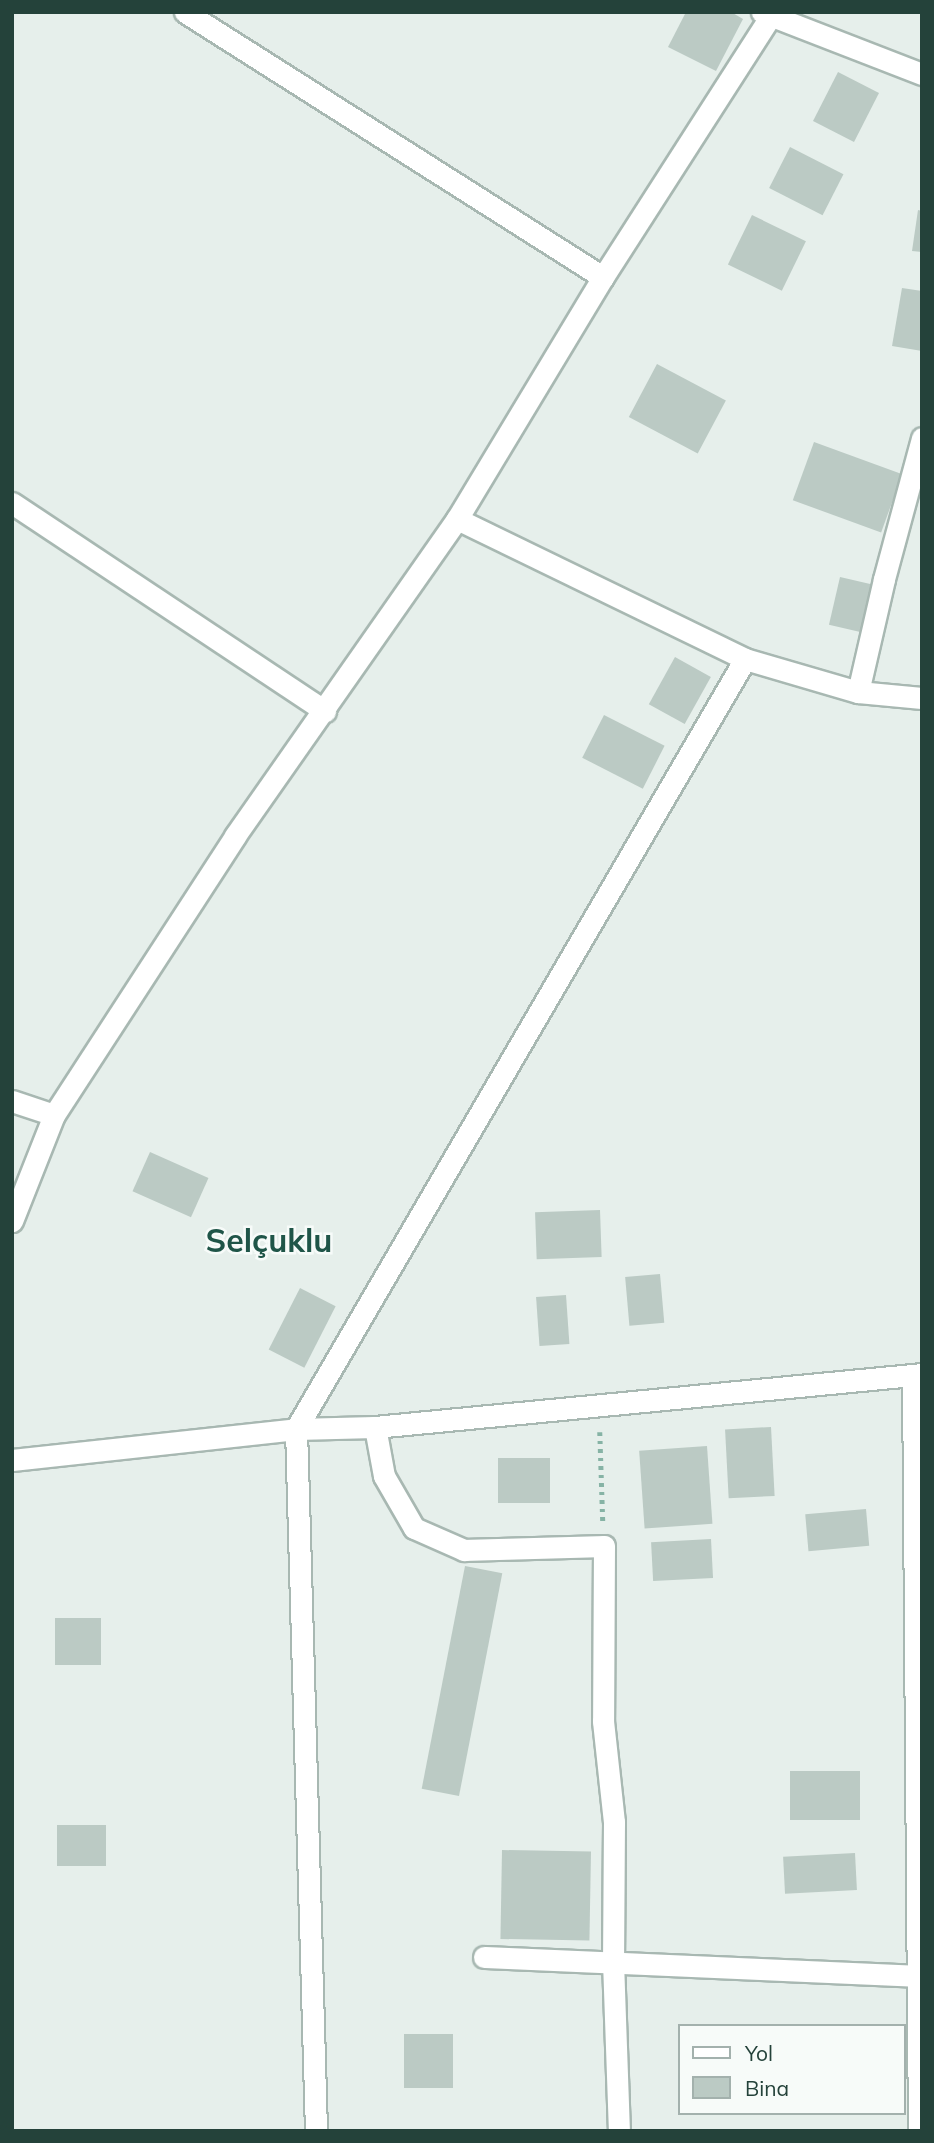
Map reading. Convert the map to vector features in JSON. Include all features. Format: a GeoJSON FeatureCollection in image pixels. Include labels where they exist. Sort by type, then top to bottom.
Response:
{"type":"FeatureCollection","features":[{"type":"Feature","properties":{"kind":"street"},"geometry":{"type":"LineString","coordinates":[[185,12],[603,277]]}},
{"type":"Feature","properties":{"kind":"street"},"geometry":{"type":"LineString","coordinates":[[12,1221],[54,1115],[234,836],[325,711],[457,519],[603,277],[768,14],[922,74]]}},
{"type":"Feature","properties":{"kind":"street"},"geometry":{"type":"LineString","coordinates":[[858,692],[884,579],[922,438]]}},
{"type":"Feature","properties":{"kind":"street"},"geometry":{"type":"LineString","coordinates":[[16,515],[325,711]]}},
{"type":"Feature","properties":{"kind":"street"},"geometry":{"type":"LineString","coordinates":[[457,519],[745,659],[858,692],[922,698]]}},
{"type":"Feature","properties":{"kind":"street"},"geometry":{"type":"LineString","coordinates":[[316,2131],[296,1429],[745,659]]}},
{"type":"Feature","properties":{"kind":"street"},"geometry":{"type":"LineString","coordinates":[[12,1101],[54,1115]]}},
{"type":"Feature","properties":{"kind":"street"},"geometry":{"type":"LineString","coordinates":[[12,1460],[296,1429],[375,1427],[918,1374],[919,2131]]}},
{"type":"Feature","properties":{"kind":"street"},"geometry":{"type":"LineString","coordinates":[[375,1427],[384,1476],[414,1528],[464,1550],[604,1546],[603,1721],[614,1822],[613,1961],[619,2131]]}},
{"type":"Feature","properties":{"kind":"street"},"geometry":{"type":"LineString","coordinates":[[484,1957],[920,1976]]}},
{"type":"Feature","properties":{"kind":"path"},"geometry":{"type":"LineString","coordinates":[[600,1406],[604,1546]]}},
{"type":"Feature","properties":{"kind":"building"},"geometry":{"type":"Polygon","coordinates":[[[686,12],[731,12],[743,19],[716,71],[668,47],[686,12]]]}},
{"type":"Feature","properties":{"kind":"building"},"geometry":{"type":"Polygon","coordinates":[[[838,72],[879,93],[854,142],[813,121],[838,72]]]}},
{"type":"Feature","properties":{"kind":"building"},"geometry":{"type":"Polygon","coordinates":[[[790,147],[843,174],[823,215],[769,188],[790,147]]]}},
{"type":"Feature","properties":{"kind":"building"},"geometry":{"type":"Polygon","coordinates":[[[918,210],[922,211],[922,252],[912,251],[918,210]]]}},
{"type":"Feature","properties":{"kind":"building"},"geometry":{"type":"Polygon","coordinates":[[[752,215],[806,241],[782,291],[728,264],[752,215]]]}},
{"type":"Feature","properties":{"kind":"building"},"geometry":{"type":"Polygon","coordinates":[[[902,288],[922,291],[922,351],[892,346],[902,288]]]}},
{"type":"Feature","properties":{"kind":"building"},"geometry":{"type":"Polygon","coordinates":[[[657,364],[726,401],[698,454],[629,417],[657,364]]]}},
{"type":"Feature","properties":{"kind":"building"},"geometry":{"type":"Polygon","coordinates":[[[814,442],[902,474],[881,532],[793,500],[814,442]]]}},
{"type":"Feature","properties":{"kind":"building"},"geometry":{"type":"Polygon","coordinates":[[[840,577],[880,586],[869,634],[829,625],[840,577]]]}},
{"type":"Feature","properties":{"kind":"building"},"geometry":{"type":"Polygon","coordinates":[[[675,657],[711,677],[685,724],[649,704],[675,657]]]}},
{"type":"Feature","properties":{"kind":"building"},"geometry":{"type":"Polygon","coordinates":[[[604,715],[665,746],[643,789],[582,758],[604,715]]]}},
{"type":"Feature","properties":{"kind":"building"},"geometry":{"type":"Polygon","coordinates":[[[150,1152],[208,1178],[191,1217],[133,1191],[150,1152]]]}},
{"type":"Feature","properties":{"kind":"building"},"geometry":{"type":"Polygon","coordinates":[[[600,1210],[602,1257],[537,1259],[535,1212],[600,1210]]]}},
{"type":"Feature","properties":{"kind":"building"},"geometry":{"type":"Polygon","coordinates":[[[660,1274],[664,1323],[629,1326],[625,1277],[660,1274]]]}},
{"type":"Feature","properties":{"kind":"building"},"geometry":{"type":"Polygon","coordinates":[[[300,1288],[336,1306],[304,1368],[269,1349],[300,1288]]]}},
{"type":"Feature","properties":{"kind":"building"},"geometry":{"type":"Polygon","coordinates":[[[566,1295],[569,1344],[539,1346],[536,1297],[566,1295]]]}},
{"type":"Feature","properties":{"kind":"building"},"geometry":{"type":"Polygon","coordinates":[[[771,1427],[775,1496],[729,1498],[725,1429],[771,1427]]]}},
{"type":"Feature","properties":{"kind":"building"},"geometry":{"type":"Polygon","coordinates":[[[707,1446],[712,1524],[645,1529],[639,1451],[707,1446]]]}},
{"type":"Feature","properties":{"kind":"building"},"geometry":{"type":"Polygon","coordinates":[[[498,1458],[550,1458],[550,1503],[498,1503],[498,1458]]]}},
{"type":"Feature","properties":{"kind":"building"},"geometry":{"type":"Polygon","coordinates":[[[866,1509],[869,1546],[808,1551],[805,1514],[866,1509]]]}},
{"type":"Feature","properties":{"kind":"building"},"geometry":{"type":"Polygon","coordinates":[[[711,1539],[713,1578],[653,1581],[651,1542],[711,1539]]]}},
{"type":"Feature","properties":{"kind":"building"},"geometry":{"type":"Polygon","coordinates":[[[465,1566],[502,1573],[459,1796],[422,1789],[465,1566]]]}},
{"type":"Feature","properties":{"kind":"building"},"geometry":{"type":"Polygon","coordinates":[[[55,1618],[101,1618],[101,1665],[55,1665],[55,1618]]]}},
{"type":"Feature","properties":{"kind":"building"},"geometry":{"type":"Polygon","coordinates":[[[790,1771],[860,1771],[860,1820],[790,1820],[790,1771]]]}},
{"type":"Feature","properties":{"kind":"building"},"geometry":{"type":"Polygon","coordinates":[[[57,1825],[106,1825],[106,1866],[57,1866],[57,1825]]]}},
{"type":"Feature","properties":{"kind":"building"},"geometry":{"type":"Polygon","coordinates":[[[502,1850],[591,1852],[589,1941],[500,1939],[502,1850]]]}},
{"type":"Feature","properties":{"kind":"building"},"geometry":{"type":"Polygon","coordinates":[[[855,1853],[857,1890],[785,1894],[783,1857],[855,1853]]]}},
{"type":"Feature","properties":{"kind":"building"},"geometry":{"type":"Polygon","coordinates":[[[404,2034],[453,2034],[453,2088],[404,2088],[404,2034]]]}},
{"type":"Feature","properties":{"kind":"district","name":"Selçuklu"},"geometry":{"type":"Point","coordinates":[269,1240]}}]}
